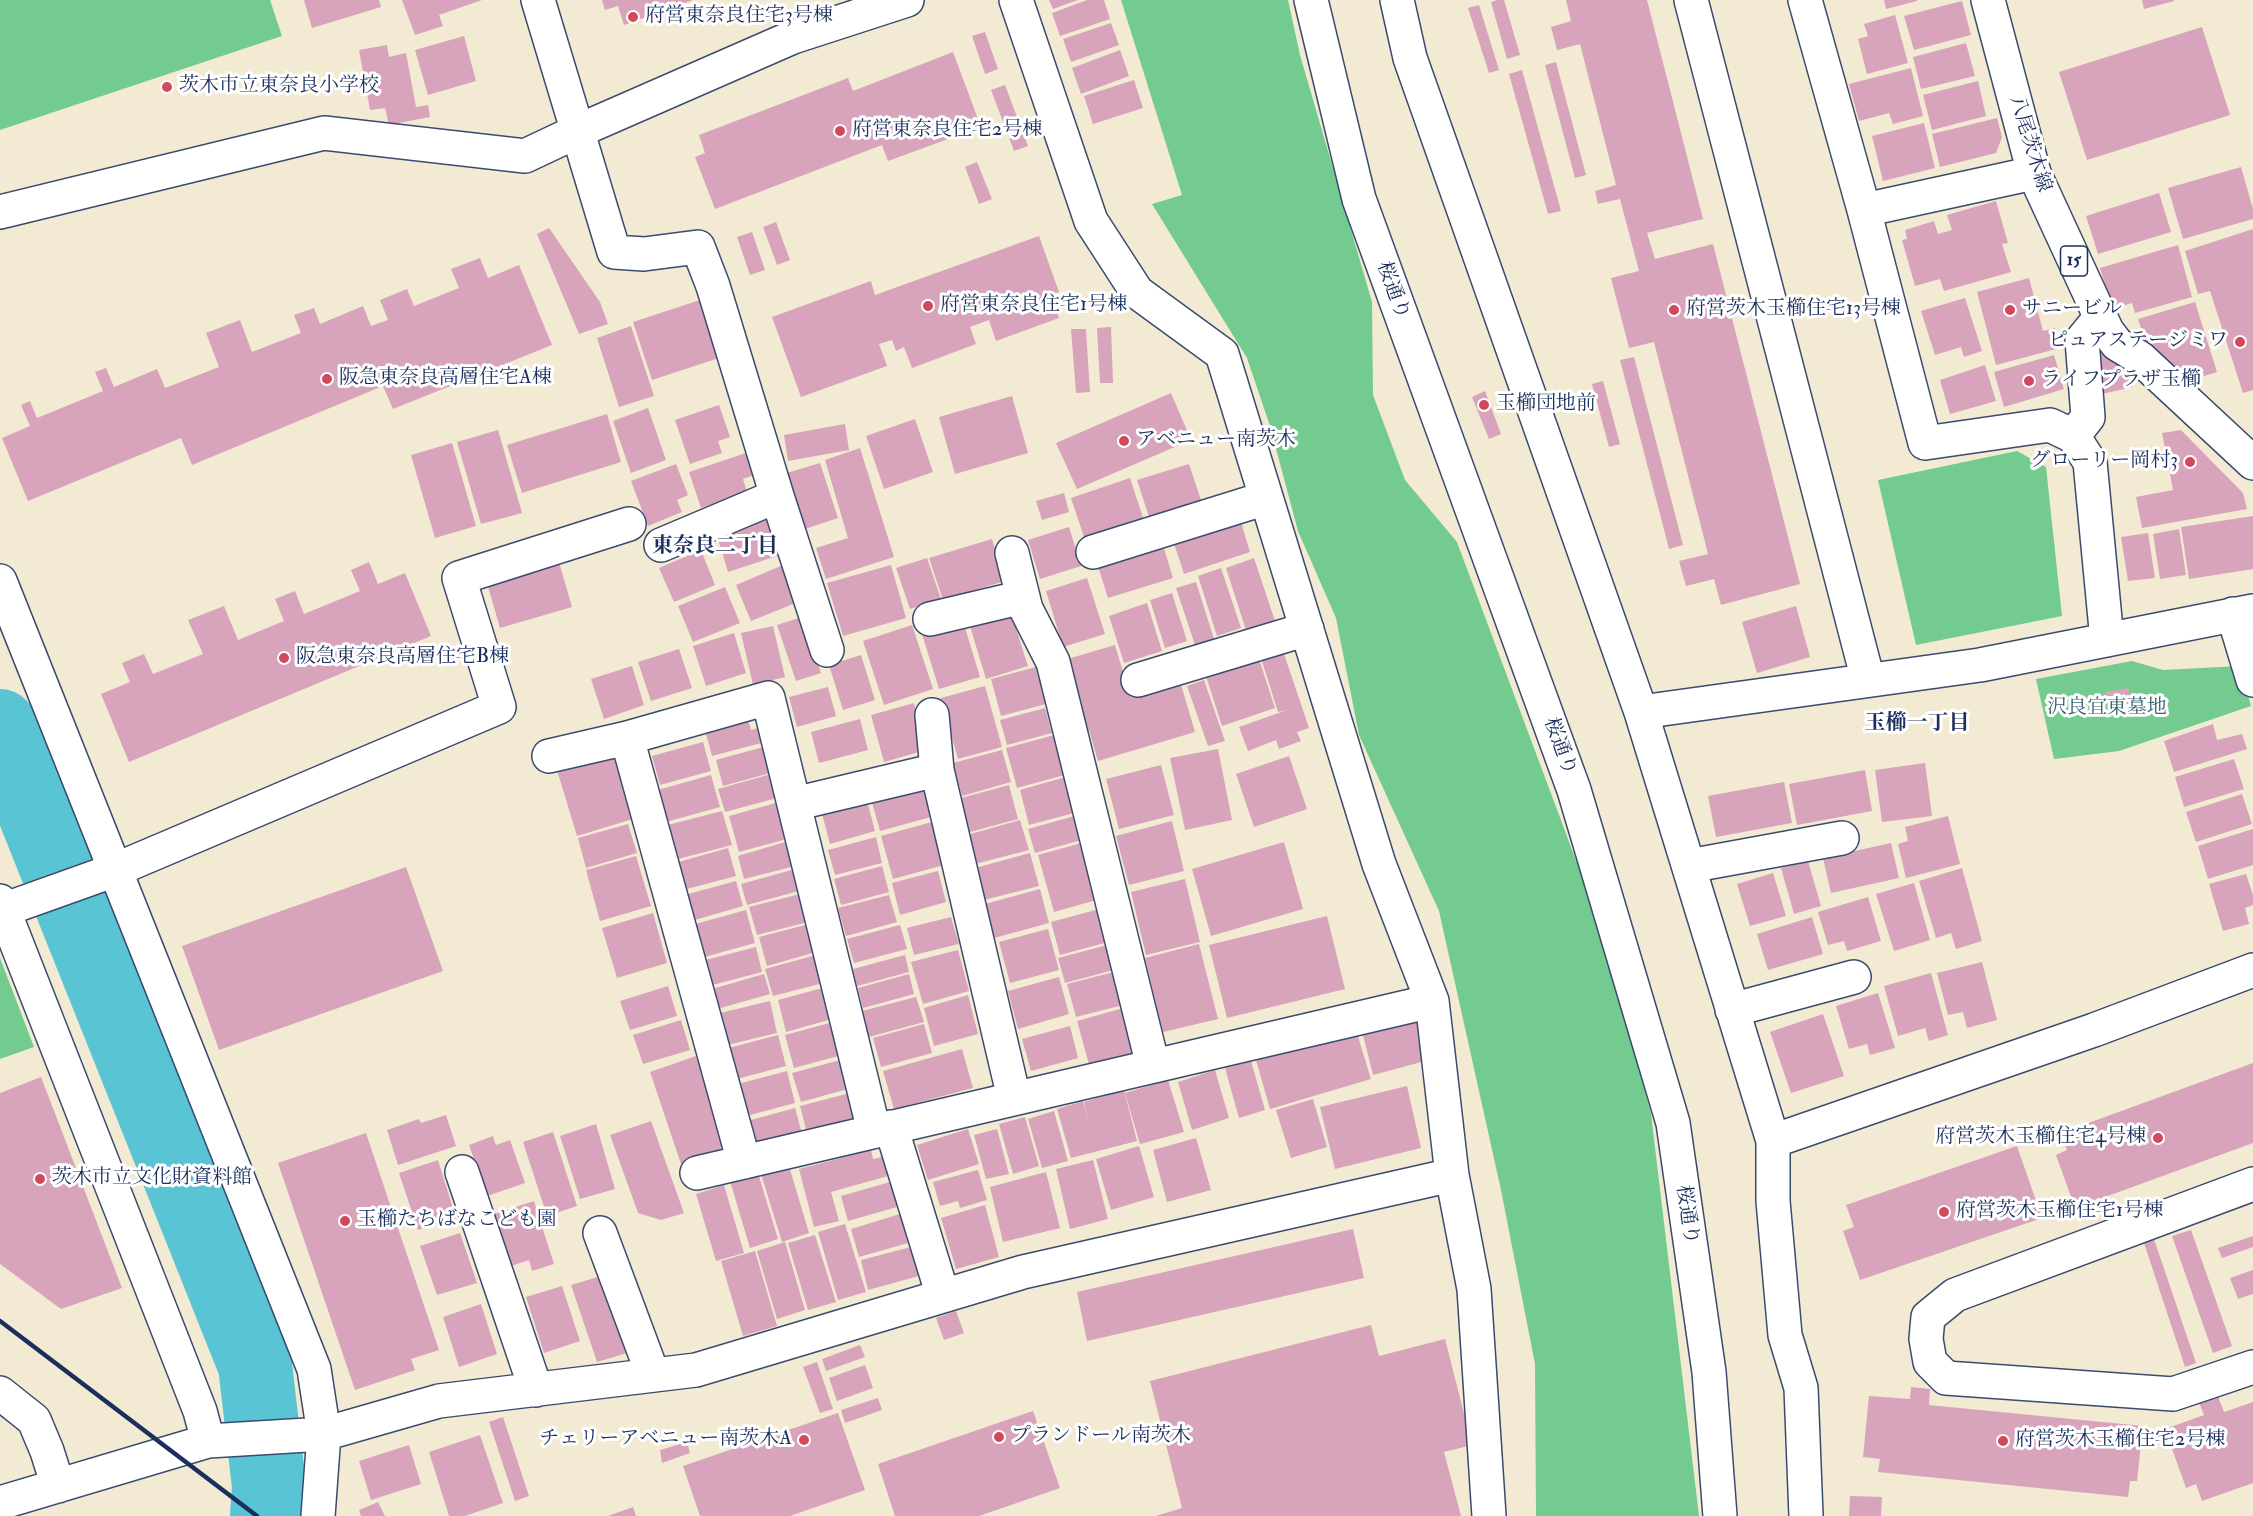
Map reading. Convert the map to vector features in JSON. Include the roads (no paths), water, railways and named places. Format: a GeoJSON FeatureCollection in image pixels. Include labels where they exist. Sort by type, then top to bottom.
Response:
{"type":"FeatureCollection","features":[{"type":"Feature","properties":{"kind":"street"},"geometry":{"type":"LineString","coordinates":[[538,0],[614,252],[644,254],[698,247],[713,286],[827,650]]}},
{"type":"Feature","properties":{"kind":"street"},"geometry":{"type":"LineString","coordinates":[[0,212],[324,133],[525,156],[793,38],[907,0]]}},
{"type":"Feature","properties":{"kind":"street"},"geometry":{"type":"LineString","coordinates":[[1016,0],[1091,221],[1137,292],[1222,354],[1379,864],[1432,1001],[1452,1174],[1474,1289],[1489,1516]]}},
{"type":"Feature","properties":{"kind":"street","name":"桜通り"},"geometry":{"type":"LineString","coordinates":[[1311,0],[1359,199],[1574,790],[1673,1123],[1708,1372],[1720,1516]]}},
{"type":"Feature","properties":{"kind":"street"},"geometry":{"type":"LineString","coordinates":[[1397,0],[1410,58],[1641,712],[1773,1141],[1773,1201],[1785,1335],[1801,1388],[1806,1516]]}},
{"type":"Feature","properties":{"kind":"street"},"geometry":{"type":"LineString","coordinates":[[1691,0],[1868,680]]}},
{"type":"Feature","properties":{"kind":"street"},"geometry":{"type":"LineString","coordinates":[[1805,0],[1864,210],[1925,443],[2050,425],[2073,436],[2090,462],[2107,640]]}},
{"type":"Feature","properties":{"kind":"street","name":"八尾茨木線"},"geometry":{"type":"LineString","coordinates":[[1988,0],[2034,173],[2107,331],[2117,344],[2140,358],[2253,463]]}},
{"type":"Feature","properties":{"kind":"street"},"geometry":{"type":"LineString","coordinates":[[1864,210],[2034,173]]}},
{"type":"Feature","properties":{"kind":"street"},"geometry":{"type":"LineString","coordinates":[[2073,436],[2088,417],[2082,340],[2100,318]]}},
{"type":"Feature","properties":{"kind":"street"},"geometry":{"type":"LineString","coordinates":[[661,545],[777,496]]}},
{"type":"Feature","properties":{"kind":"street"},"geometry":{"type":"LineString","coordinates":[[1093,552],[1266,498]]}},
{"type":"Feature","properties":{"kind":"street"},"geometry":{"type":"LineString","coordinates":[[220,1440],[200,1411],[12,904],[108,873],[499,707],[459,578],[628,524]]}},
{"type":"Feature","properties":{"kind":"street"},"geometry":{"type":"LineString","coordinates":[[1012,553],[1026,609],[1053,662],[1153,1065]]}},
{"type":"Feature","properties":{"kind":"street"},"geometry":{"type":"LineString","coordinates":[[0,581],[108,873],[314,1369],[313,1434],[318,1516]]}},
{"type":"Feature","properties":{"kind":"street"},"geometry":{"type":"LineString","coordinates":[[930,619],[1023,597]]}},
{"type":"Feature","properties":{"kind":"street"},"geometry":{"type":"LineString","coordinates":[[1641,712],[1980,665],[2243,612],[2253,680]]}},
{"type":"Feature","properties":{"kind":"street"},"geometry":{"type":"LineString","coordinates":[[1138,680],[1307,629]]}},
{"type":"Feature","properties":{"kind":"street"},"geometry":{"type":"LineString","coordinates":[[549,756],[627,738],[768,698],[794,804],[883,1129],[943,1296]]}},
{"type":"Feature","properties":{"kind":"street"},"geometry":{"type":"LineString","coordinates":[[932,715],[937,770],[1014,1098]]}},
{"type":"Feature","properties":{"kind":"street"},"geometry":{"type":"LineString","coordinates":[[627,738],[744,1161]]}},
{"type":"Feature","properties":{"kind":"street"},"geometry":{"type":"LineString","coordinates":[[794,804],[937,770]]}},
{"type":"Feature","properties":{"kind":"street"},"geometry":{"type":"LineString","coordinates":[[1689,866],[1842,838]]}},
{"type":"Feature","properties":{"kind":"street"},"geometry":{"type":"LineString","coordinates":[[1773,1141],[2094,1030],[2253,970]]}},
{"type":"Feature","properties":{"kind":"street"},"geometry":{"type":"LineString","coordinates":[[1732,1010],[1854,977]]}},
{"type":"Feature","properties":{"kind":"street"},"geometry":{"type":"LineString","coordinates":[[697,1173],[1432,1001]]}},
{"type":"Feature","properties":{"kind":"street"},"geometry":{"type":"LineString","coordinates":[[462,1172],[536,1389]]}},
{"type":"Feature","properties":{"kind":"street"},"geometry":{"type":"LineString","coordinates":[[0,1503],[220,1440],[313,1434],[439,1401],[696,1370],[1023,1272],[1452,1174]]}},
{"type":"Feature","properties":{"kind":"street"},"geometry":{"type":"LineString","coordinates":[[2253,1184],[1955,1295],[1928,1317],[1926,1339],[1930,1362],[1946,1378],[2173,1394],[2253,1367]]}},
{"type":"Feature","properties":{"kind":"street"},"geometry":{"type":"LineString","coordinates":[[600,1233],[652,1375]]}},
{"type":"Feature","properties":{"kind":"street"},"geometry":{"type":"LineString","coordinates":[[0,1393],[34,1420],[58,1486]]}},
{"type":"Feature","properties":{"kind":"waterway"},"geometry":{"type":"LineString","coordinates":[[0,726],[255,1365],[269,1486],[267,1516]]}},
{"type":"Feature","properties":{"kind":"railway"},"geometry":{"type":"LineString","coordinates":[[0,1321],[257,1516]]}},
{"type":"Feature","properties":{"kind":"place","name":"府営東奈良住宅3号棟"},"geometry":{"type":"Point","coordinates":[633,17]}},
{"type":"Feature","properties":{"kind":"place","name":"茨木市立東奈良小学校"},"geometry":{"type":"Point","coordinates":[167,87]}},
{"type":"Feature","properties":{"kind":"place","name":"府営東奈良住宅2号棟"},"geometry":{"type":"Point","coordinates":[840,131]}},
{"type":"Feature","properties":{"kind":"place","name":"府営東奈良住宅1号棟"},"geometry":{"type":"Point","coordinates":[928,306]}},
{"type":"Feature","properties":{"kind":"place","name":"府営茨木玉櫛住宅13号棟"},"geometry":{"type":"Point","coordinates":[1674,310]}},
{"type":"Feature","properties":{"kind":"place","name":"サニービル"},"geometry":{"type":"Point","coordinates":[2010,310]}},
{"type":"Feature","properties":{"kind":"place","name":"ピュアステージミワ"},"geometry":{"type":"Point","coordinates":[2240,342]}},
{"type":"Feature","properties":{"kind":"place","name":"阪急東奈良高層住宅A棟"},"geometry":{"type":"Point","coordinates":[327,379]}},
{"type":"Feature","properties":{"kind":"place","name":"ライフプラザ玉櫛"},"geometry":{"type":"Point","coordinates":[2029,381]}},
{"type":"Feature","properties":{"kind":"place","name":"玉櫛団地前"},"geometry":{"type":"Point","coordinates":[1484,405]}},
{"type":"Feature","properties":{"kind":"place","name":"アベニュー南茨木"},"geometry":{"type":"Point","coordinates":[1124,441]}},
{"type":"Feature","properties":{"kind":"place","name":"グローリー岡村3"},"geometry":{"type":"Point","coordinates":[2190,462]}},
{"type":"Feature","properties":{"kind":"place","name":"阪急東奈良高層住宅B棟"},"geometry":{"type":"Point","coordinates":[284,658]}},
{"type":"Feature","properties":{"kind":"place","name":"府営茨木玉櫛住宅4号棟"},"geometry":{"type":"Point","coordinates":[2158,1138]}},
{"type":"Feature","properties":{"kind":"place","name":"茨木市立文化財資料館"},"geometry":{"type":"Point","coordinates":[40,1179]}},
{"type":"Feature","properties":{"kind":"place","name":"府営茨木玉櫛住宅1号棟"},"geometry":{"type":"Point","coordinates":[1944,1212]}},
{"type":"Feature","properties":{"kind":"place","name":"玉櫛たちばなこども園"},"geometry":{"type":"Point","coordinates":[345,1221]}},
{"type":"Feature","properties":{"kind":"place","name":"プランドール南茨木"},"geometry":{"type":"Point","coordinates":[999,1437]}},
{"type":"Feature","properties":{"kind":"place","name":"チェリーアベニュー南茨木A"},"geometry":{"type":"Point","coordinates":[804,1440]}},
{"type":"Feature","properties":{"kind":"place","name":"府営茨木玉櫛住宅2号棟"},"geometry":{"type":"Point","coordinates":[2003,1441]}},
{"type":"Feature","properties":{"kind":"district","name":"東奈良二丁目"},"geometry":{"type":"Point","coordinates":[715,547]}},
{"type":"Feature","properties":{"kind":"district","name":"玉櫛一丁目"},"geometry":{"type":"Point","coordinates":[1917,724]}},
{"type":"Feature","properties":{"kind":"park label","name":"沢良宜東墓地"},"geometry":{"type":"Point","coordinates":[2107,709]}}]}
